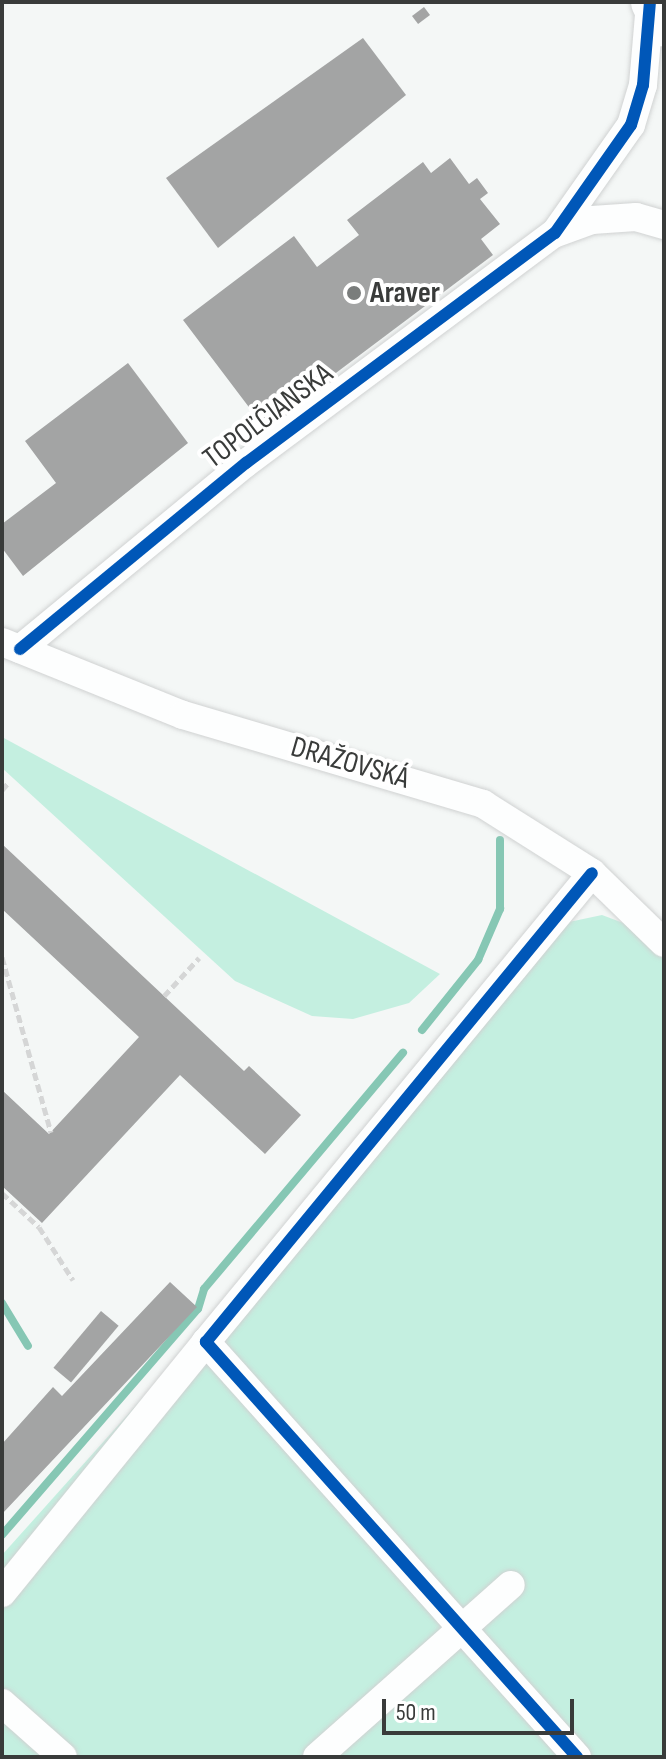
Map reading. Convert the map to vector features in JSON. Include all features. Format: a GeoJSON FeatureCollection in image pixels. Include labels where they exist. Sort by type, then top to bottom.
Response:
{"type":"FeatureCollection","features":[{"type":"Feature","properties":{"kind":"main road"},"geometry":{"type":"LineString","coordinates":[[652,2],[664,25]]}},
{"type":"Feature","properties":{"kind":"street"},"geometry":{"type":"LineString","coordinates":[[555,233],[631,125],[643,85],[652,2]]}},
{"type":"Feature","properties":{"kind":"street"},"geometry":{"type":"LineString","coordinates":[[555,233],[592,220],[636,217],[664,225]]}},
{"type":"Feature","properties":{"kind":"street","name":"TOPOĽČIANSKA"},"geometry":{"type":"LineString","coordinates":[[11,645],[246,463],[555,233]]}},
{"type":"Feature","properties":{"kind":"street","name":"DRAŽOVSKÁ"},"geometry":{"type":"LineString","coordinates":[[11,645],[183,715],[483,804],[592,873],[664,943]]}},
{"type":"Feature","properties":{"kind":"street"},"geometry":{"type":"LineString","coordinates":[[2,1593],[592,873]]}},
{"type":"Feature","properties":{"kind":"street"},"geometry":{"type":"LineString","coordinates":[[206,1342],[577,1757]]}},
{"type":"Feature","properties":{"kind":"street"},"geometry":{"type":"LineString","coordinates":[[317,1757],[511,1585]]}},
{"type":"Feature","properties":{"kind":"street"},"geometry":{"type":"LineString","coordinates":[[2,1703],[63,1757]]}},
{"type":"Feature","properties":{"kind":"path"},"geometry":{"type":"LineString","coordinates":[[2,790],[8,783]]}},
{"type":"Feature","properties":{"kind":"path"},"geometry":{"type":"LineString","coordinates":[[2,957],[51,1132]]}},
{"type":"Feature","properties":{"kind":"path"},"geometry":{"type":"LineString","coordinates":[[164,996],[199,958]]}},
{"type":"Feature","properties":{"kind":"path"},"geometry":{"type":"LineString","coordinates":[[2,1193],[39,1227],[73,1280]]}},
{"type":"Feature","properties":{"kind":"green space"},"geometry":{"type":"Polygon","coordinates":[[[2,737],[440,974],[409,1003],[353,1019],[312,1016],[235,981],[2,768],[2,737]]]}},
{"type":"Feature","properties":{"kind":"green space"},"geometry":{"type":"Polygon","coordinates":[[[602,915],[634,927],[664,959],[664,1757],[2,1757],[2,1555],[569,922],[602,915]]]}},
{"type":"Feature","properties":{"kind":"building"},"geometry":{"type":"Polygon","coordinates":[[[424,7],[430,15],[418,24],[412,16],[424,7]]]}},
{"type":"Feature","properties":{"kind":"building"},"geometry":{"type":"Polygon","coordinates":[[[363,38],[406,95],[218,248],[166,178],[363,38]]]}},
{"type":"Feature","properties":{"kind":"building"},"geometry":{"type":"Polygon","coordinates":[[[450,158],[469,184],[477,178],[488,193],[480,199],[500,224],[481,239],[493,255],[264,427],[183,320],[294,236],[317,267],[359,235],[347,220],[423,162],[431,173],[450,158]]]}},
{"type":"Feature","properties":{"kind":"building"},"geometry":{"type":"Polygon","coordinates":[[[128,363],[188,443],[23,576],[2,548],[2,524],[56,483],[25,441],[128,363]]]}},
{"type":"Feature","properties":{"kind":"building"},"geometry":{"type":"Polygon","coordinates":[[[2,844],[244,1071],[249,1066],[301,1115],[265,1154],[180,1075],[42,1223],[2,1186],[2,1090],[49,1134],[139,1037],[2,909],[2,844]]]}},
{"type":"Feature","properties":{"kind":"building"},"geometry":{"type":"Polygon","coordinates":[[[170,1282],[197,1307],[2,1514],[2,1444],[53,1387],[62,1396],[170,1282]]]}},
{"type":"Feature","properties":{"kind":"building"},"geometry":{"type":"Polygon","coordinates":[[[101,1311],[119,1326],[71,1382],[53,1368],[101,1311]]]}},
{"type":"Feature","properties":{"kind":"waterway"},"geometry":{"type":"LineString","coordinates":[[422,1030],[478,960],[500,909],[500,840]]}},
{"type":"Feature","properties":{"kind":"waterway"},"geometry":{"type":"LineString","coordinates":[[2,1535],[198,1309],[204,1289],[403,1053]]}},
{"type":"Feature","properties":{"kind":"waterway"},"geometry":{"type":"LineString","coordinates":[[2,1303],[28,1346]]}},
{"type":"Feature","properties":{"kind":"cycle path"},"geometry":{"type":"LineString","coordinates":[[20,649],[246,463],[555,233],[631,125],[643,85],[650,2]]}},
{"type":"Feature","properties":{"kind":"cycle path"},"geometry":{"type":"LineString","coordinates":[[577,1757],[206,1342],[592,873]]}},
{"type":"Feature","properties":{"kind":"place","name":"Araver"},"geometry":{"type":"Point","coordinates":[354,293]}}]}
